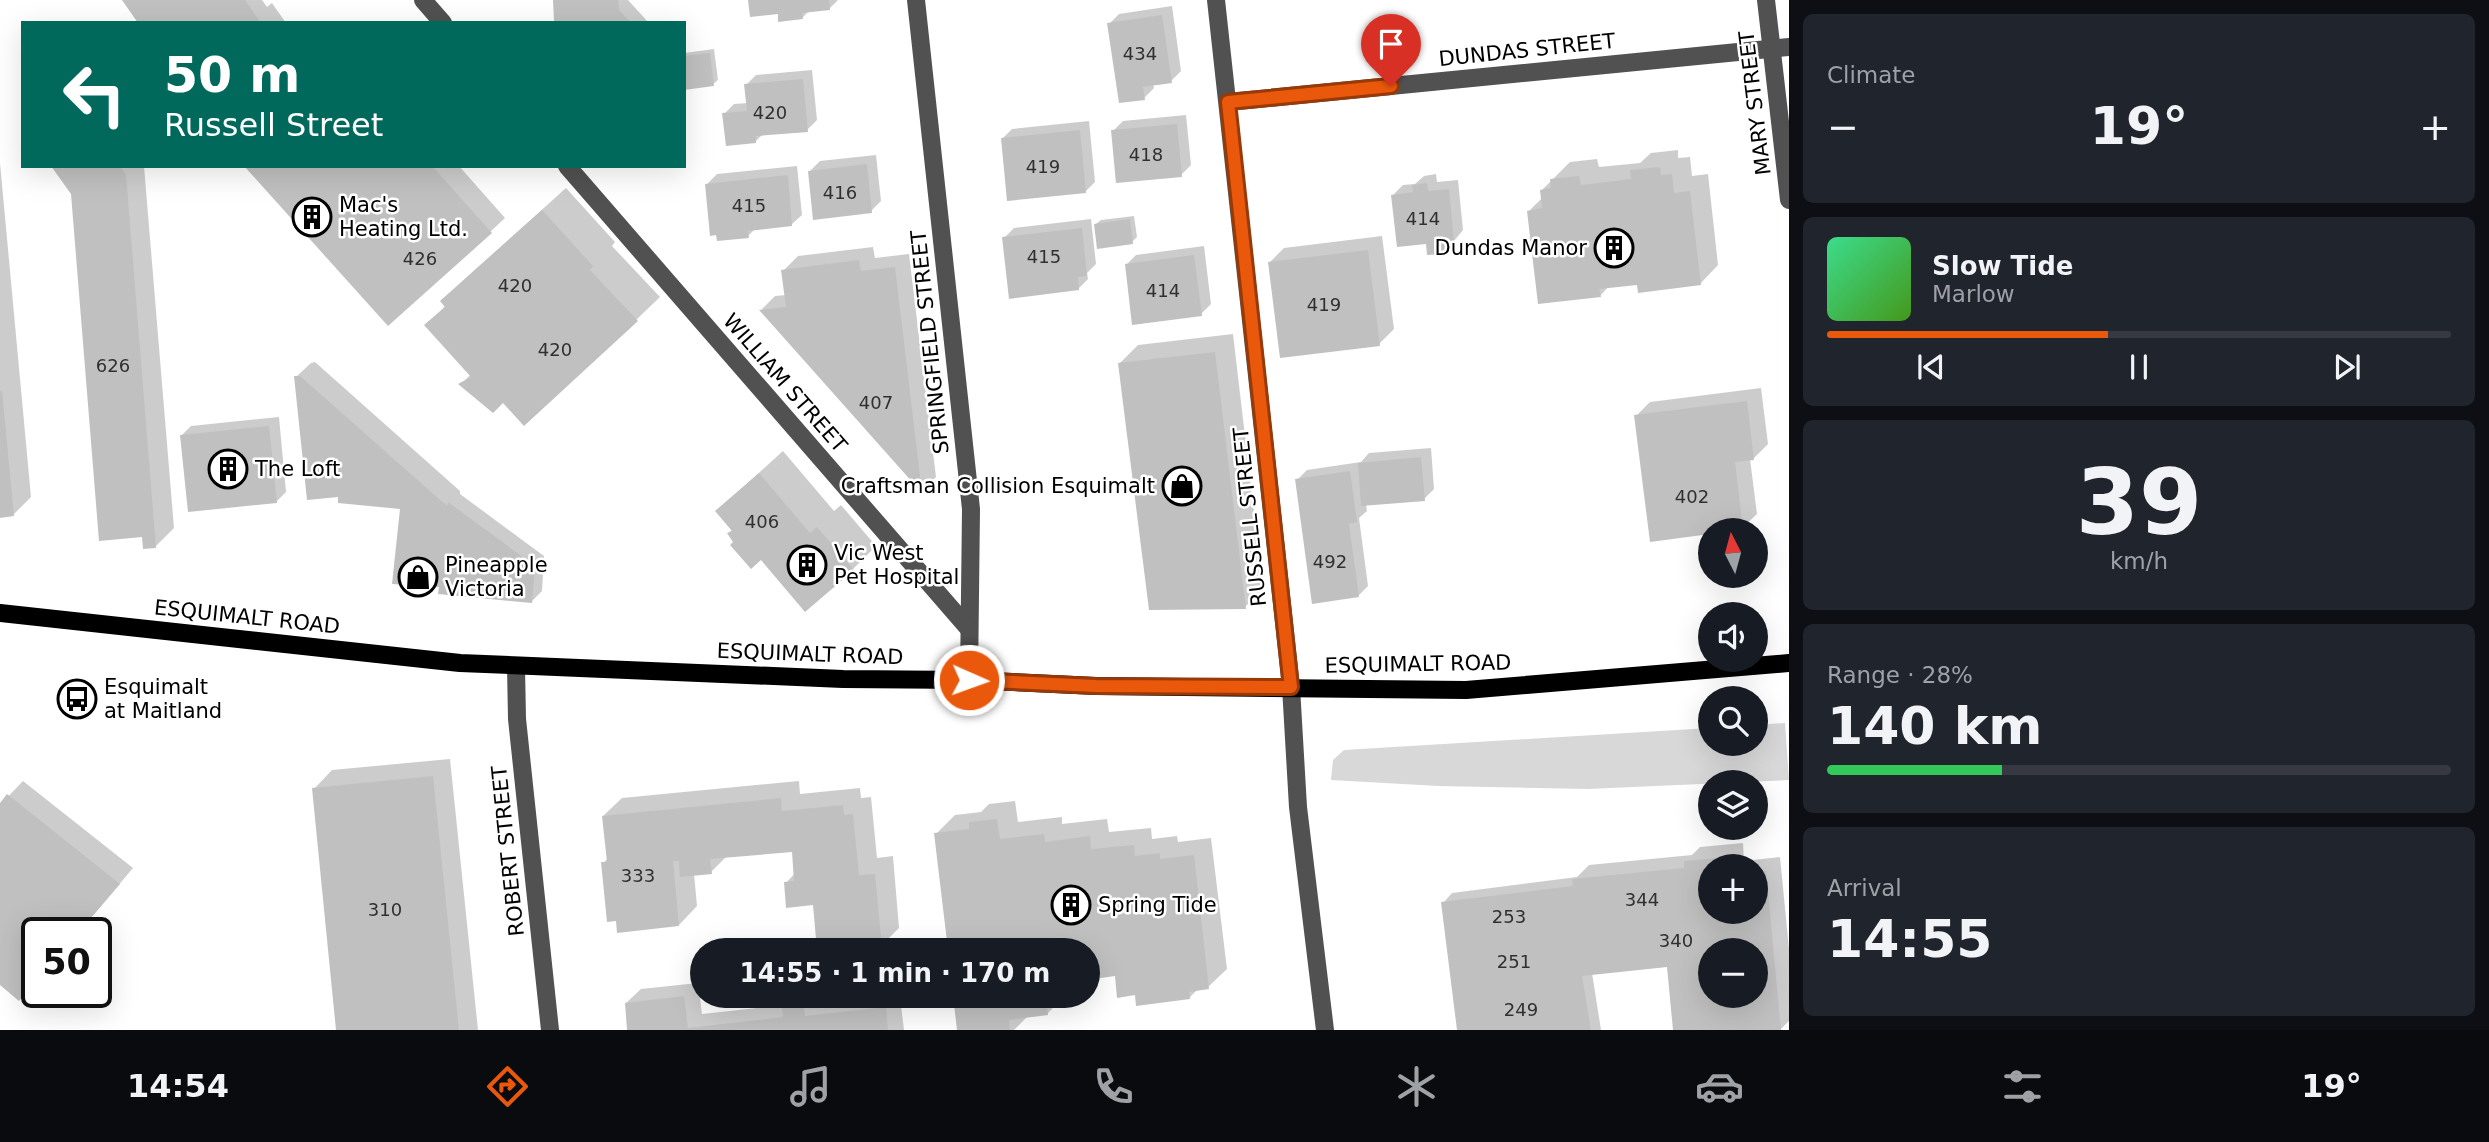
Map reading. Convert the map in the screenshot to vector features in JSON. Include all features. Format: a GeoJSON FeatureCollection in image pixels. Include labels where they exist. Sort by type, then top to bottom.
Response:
{"type":"FeatureCollection","features":[{"type":"Feature","properties":{"kind":"main road","name":"ESQUIMALT ROAD"},"geometry":{"type":"LineString","coordinates":[[0,613],[460,663],[843,679],[969,680],[1096,686],[1466,690],[1789,663]]}},
{"type":"Feature","properties":{"kind":"street"},"geometry":{"type":"LineString","coordinates":[[423,0],[441,21]]}},
{"type":"Feature","properties":{"kind":"street","name":"SPRINGFIELD STREET"},"geometry":{"type":"LineString","coordinates":[[916,0],[971,509],[969,680]]}},
{"type":"Feature","properties":{"kind":"street","name":"RUSSELL STREET"},"geometry":{"type":"LineString","coordinates":[[1216,0],[1291,687],[1296,781],[1325,1030]]}},
{"type":"Feature","properties":{"kind":"street","name":"MARY STREET"},"geometry":{"type":"LineString","coordinates":[[1766,0],[1780,48],[1789,200]]}},
{"type":"Feature","properties":{"kind":"street","name":"DUNDAS STREET"},"geometry":{"type":"LineString","coordinates":[[1228,102],[1780,48]]}},
{"type":"Feature","properties":{"kind":"street","name":"WILLIAM STREET"},"geometry":{"type":"LineString","coordinates":[[569,168],[969,629]]}},
{"type":"Feature","properties":{"kind":"street","name":"ROBERT STREET"},"geometry":{"type":"LineString","coordinates":[[516,667],[517,719],[550,1030]]}},
{"type":"Feature","properties":{"kind":"shaded area"},"geometry":{"type":"Polygon","coordinates":[[[1785,723],[1789,780],[1768,781],[1768,770],[1698,770],[1698,784],[1588,789],[1438,786],[1331,780],[1333,760],[1344,750],[1698,729],[1698,756],[1768,756],[1768,724],[1785,723]]]}},
{"type":"Feature","properties":{"kind":"building"},"geometry":{"type":"Polygon","coordinates":[[[122,0],[245,0],[260,21],[137,21],[122,0]]]}},
{"type":"Feature","properties":{"kind":"building"},"geometry":{"type":"Polygon","coordinates":[[[553,0],[618,0],[619,10],[629,21],[554,21],[553,0]]]}},
{"type":"Feature","properties":{"kind":"building"},"geometry":{"type":"Polygon","coordinates":[[[748,0],[829,0],[830,10],[802,13],[803,19],[778,22],[778,14],[750,17],[748,0]]]}},
{"type":"Feature","properties":{"kind":"building"},"geometry":{"type":"Polygon","coordinates":[[[1162,15],[1172,83],[1143,87],[1145,100],[1119,103],[1107,23],[1162,15]]]}},
{"type":"Feature","properties":{"kind":"building"},"geometry":{"type":"Polygon","coordinates":[[[710,53],[714,86],[686,90],[686,56],[710,53]]]}},
{"type":"Feature","properties":{"kind":"building"},"geometry":{"type":"Polygon","coordinates":[[[803,79],[808,132],[756,136],[756,143],[726,146],[722,113],[747,111],[744,84],[803,79]]]}},
{"type":"Feature","properties":{"kind":"building"},"geometry":{"type":"Polygon","coordinates":[[[1177,124],[1182,177],[1116,183],[1111,130],[1177,124]]]}},
{"type":"Feature","properties":{"kind":"building"},"geometry":{"type":"Polygon","coordinates":[[[1080,130],[1086,193],[1007,201],[1001,138],[1080,130]]]}},
{"type":"Feature","properties":{"kind":"building"},"geometry":{"type":"Polygon","coordinates":[[[867,164],[872,213],[813,220],[808,171],[867,164]]]}},
{"type":"Feature","properties":{"kind":"building","name":"Dundas Manor"},"geometry":{"type":"Polygon","coordinates":[[[1660,167],[1661,175],[1672,174],[1674,193],[1690,191],[1701,285],[1638,293],[1637,285],[1599,289],[1601,297],[1538,304],[1527,211],[1542,208],[1540,190],[1551,188],[1550,179],[1579,176],[1581,185],[1631,179],[1630,170],[1660,167]]]}},
{"type":"Feature","properties":{"kind":"building"},"geometry":{"type":"Polygon","coordinates":[[[52,168],[121,168],[126,175],[156,548],[143,549],[142,537],[99,541],[71,194],[52,168]]]}},
{"type":"Feature","properties":{"kind":"building"},"geometry":{"type":"Polygon","coordinates":[[[246,168],[434,168],[492,233],[388,326],[246,168]]]}},
{"type":"Feature","properties":{"kind":"building"},"geometry":{"type":"Polygon","coordinates":[[[788,175],[792,226],[748,231],[749,238],[717,241],[716,235],[710,236],[705,184],[788,175]]]}},
{"type":"Feature","properties":{"kind":"building"},"geometry":{"type":"Polygon","coordinates":[[[1427,183],[1428,191],[1449,189],[1454,241],[1444,242],[1446,254],[1427,255],[1426,244],[1397,247],[1391,195],[1413,192],[1412,185],[1427,183]]]}},
{"type":"Feature","properties":{"kind":"building"},"geometry":{"type":"Polygon","coordinates":[[[542,210],[593,266],[590,270],[638,321],[524,426],[503,403],[493,413],[458,384],[471,377],[424,325],[445,307],[440,301],[542,210]]]}},
{"type":"Feature","properties":{"kind":"building"},"geometry":{"type":"Polygon","coordinates":[[[1130,219],[1133,244],[1097,249],[1094,224],[1130,219]]]}},
{"type":"Feature","properties":{"kind":"building"},"geometry":{"type":"Polygon","coordinates":[[[1082,228],[1087,276],[1078,277],[1079,290],[1009,299],[1002,237],[1082,228]]]}},
{"type":"Feature","properties":{"kind":"building"},"geometry":{"type":"Polygon","coordinates":[[[1368,250],[1380,346],[1280,358],[1268,262],[1368,250]]]}},
{"type":"Feature","properties":{"kind":"building"},"geometry":{"type":"Polygon","coordinates":[[[1194,255],[1202,316],[1132,325],[1125,264],[1194,255]]]}},
{"type":"Feature","properties":{"kind":"building"},"geometry":{"type":"Polygon","coordinates":[[[859,260],[861,271],[895,267],[922,493],[759,310],[786,307],[781,270],[859,260]]]}},
{"type":"Feature","properties":{"kind":"building","name":"Craftsman Collision Esquimalt"},"geometry":{"type":"Polygon","coordinates":[[[1215,352],[1246,609],[1149,610],[1118,363],[1215,352]]]}},
{"type":"Feature","properties":{"kind":"building"},"geometry":{"type":"Polygon","coordinates":[[[294,376],[300,376],[447,506],[448,502],[535,566],[532,603],[438,594],[439,587],[392,584],[400,509],[338,503],[338,497],[307,500],[294,376]]]}},
{"type":"Feature","properties":{"kind":"building"},"geometry":{"type":"Polygon","coordinates":[[[0,391],[14,516],[0,518],[0,391]]]}},
{"type":"Feature","properties":{"kind":"building"},"geometry":{"type":"Polygon","coordinates":[[[1747,401],[1754,460],[1735,462],[1742,518],[1698,518],[1698,536],[1650,542],[1634,415],[1747,401]]]}},
{"type":"Feature","properties":{"kind":"building","name":"The Loft"},"geometry":{"type":"Polygon","coordinates":[[[269,426],[277,503],[188,512],[180,435],[269,426]]]}},
{"type":"Feature","properties":{"kind":"building"},"geometry":{"type":"Polygon","coordinates":[[[1421,457],[1425,501],[1361,506],[1358,463],[1421,457]]]}},
{"type":"Feature","properties":{"kind":"building"},"geometry":{"type":"Polygon","coordinates":[[[1350,471],[1357,522],[1349,524],[1359,597],[1312,604],[1295,479],[1350,471]]]}},
{"type":"Feature","properties":{"kind":"building"},"geometry":{"type":"Polygon","coordinates":[[[759,473],[810,533],[817,527],[854,570],[805,612],[761,560],[751,569],[730,545],[733,542],[727,533],[732,531],[715,511],[759,473]]]}},
{"type":"Feature","properties":{"kind":"building"},"geometry":{"type":"Polygon","coordinates":[[[433,776],[459,1030],[336,1030],[312,788],[433,776]]]}},
{"type":"Feature","properties":{"kind":"building"},"geometry":{"type":"Polygon","coordinates":[[[7,794],[120,884],[92,917],[21,917],[19,1001],[0,985],[0,803],[7,794]]]}},
{"type":"Feature","properties":{"kind":"building"},"geometry":{"type":"Polygon","coordinates":[[[781,798],[782,811],[843,805],[844,815],[853,814],[859,875],[875,874],[881,938],[816,938],[813,905],[786,908],[784,882],[794,881],[792,852],[710,859],[712,874],[680,877],[679,861],[673,861],[679,926],[617,933],[616,921],[607,922],[601,862],[607,862],[602,816],[781,798]]]}},
{"type":"Feature","properties":{"kind":"building","name":"Spring Tide"},"geometry":{"type":"Polygon","coordinates":[[[997,819],[1000,839],[1044,834],[1045,842],[1090,836],[1091,849],[1134,845],[1135,856],[1160,853],[1160,859],[1194,855],[1209,989],[1189,992],[1190,999],[1136,1006],[1135,995],[1117,998],[1115,976],[1100,978],[1100,938],[947,938],[934,833],[969,829],[969,822],[997,819]]]}},
{"type":"Feature","properties":{"kind":"building"},"geometry":{"type":"Polygon","coordinates":[[[1698,860],[1698,924],[1768,924],[1768,892],[1781,1030],[1673,1030],[1667,967],[1582,976],[1591,1030],[1457,1030],[1441,902],[1573,886],[1572,879],[1684,868],[1684,861],[1698,860]]]}},
{"type":"Feature","properties":{"kind":"building"},"geometry":{"type":"Polygon","coordinates":[[[684,996],[688,1028],[783,1017],[782,1008],[804,1008],[805,1016],[886,1008],[888,1030],[627,1030],[625,1003],[684,996]]]}},
{"type":"Feature","properties":{"kind":"building"},"geometry":{"type":"Polygon","coordinates":[[[954,1008],[1047,1008],[1048,1015],[1009,1020],[1010,1030],[957,1030],[954,1008]]]}},
{"type":"Feature","properties":{"kind":"place","name":"Mac's Heating Ltd."},"geometry":{"type":"Point","coordinates":[312,217]}},
{"type":"Feature","properties":{"kind":"place","name":"Dundas Manor"},"geometry":{"type":"Point","coordinates":[1614,248]}},
{"type":"Feature","properties":{"kind":"place","name":"The Loft"},"geometry":{"type":"Point","coordinates":[228,469]}},
{"type":"Feature","properties":{"kind":"place","name":"Craftsman Collision Esquimalt"},"geometry":{"type":"Point","coordinates":[1182,486]}},
{"type":"Feature","properties":{"kind":"place","name":"Vic West Pet Hospital"},"geometry":{"type":"Point","coordinates":[807,565]}},
{"type":"Feature","properties":{"kind":"place","name":"Pineapple Victoria"},"geometry":{"type":"Point","coordinates":[418,577]}},
{"type":"Feature","properties":{"kind":"place","name":"Esquimalt at Maitland"},"geometry":{"type":"Point","coordinates":[77,699]}},
{"type":"Feature","properties":{"kind":"place","name":"Spring Tide"},"geometry":{"type":"Point","coordinates":[1071,905]}},
{"type":"Feature","properties":{"kind":"route"},"geometry":{"type":"LineString","coordinates":[[969,680],[1096,686],[1291,687],[1228,102],[1391,86]]}}]}
